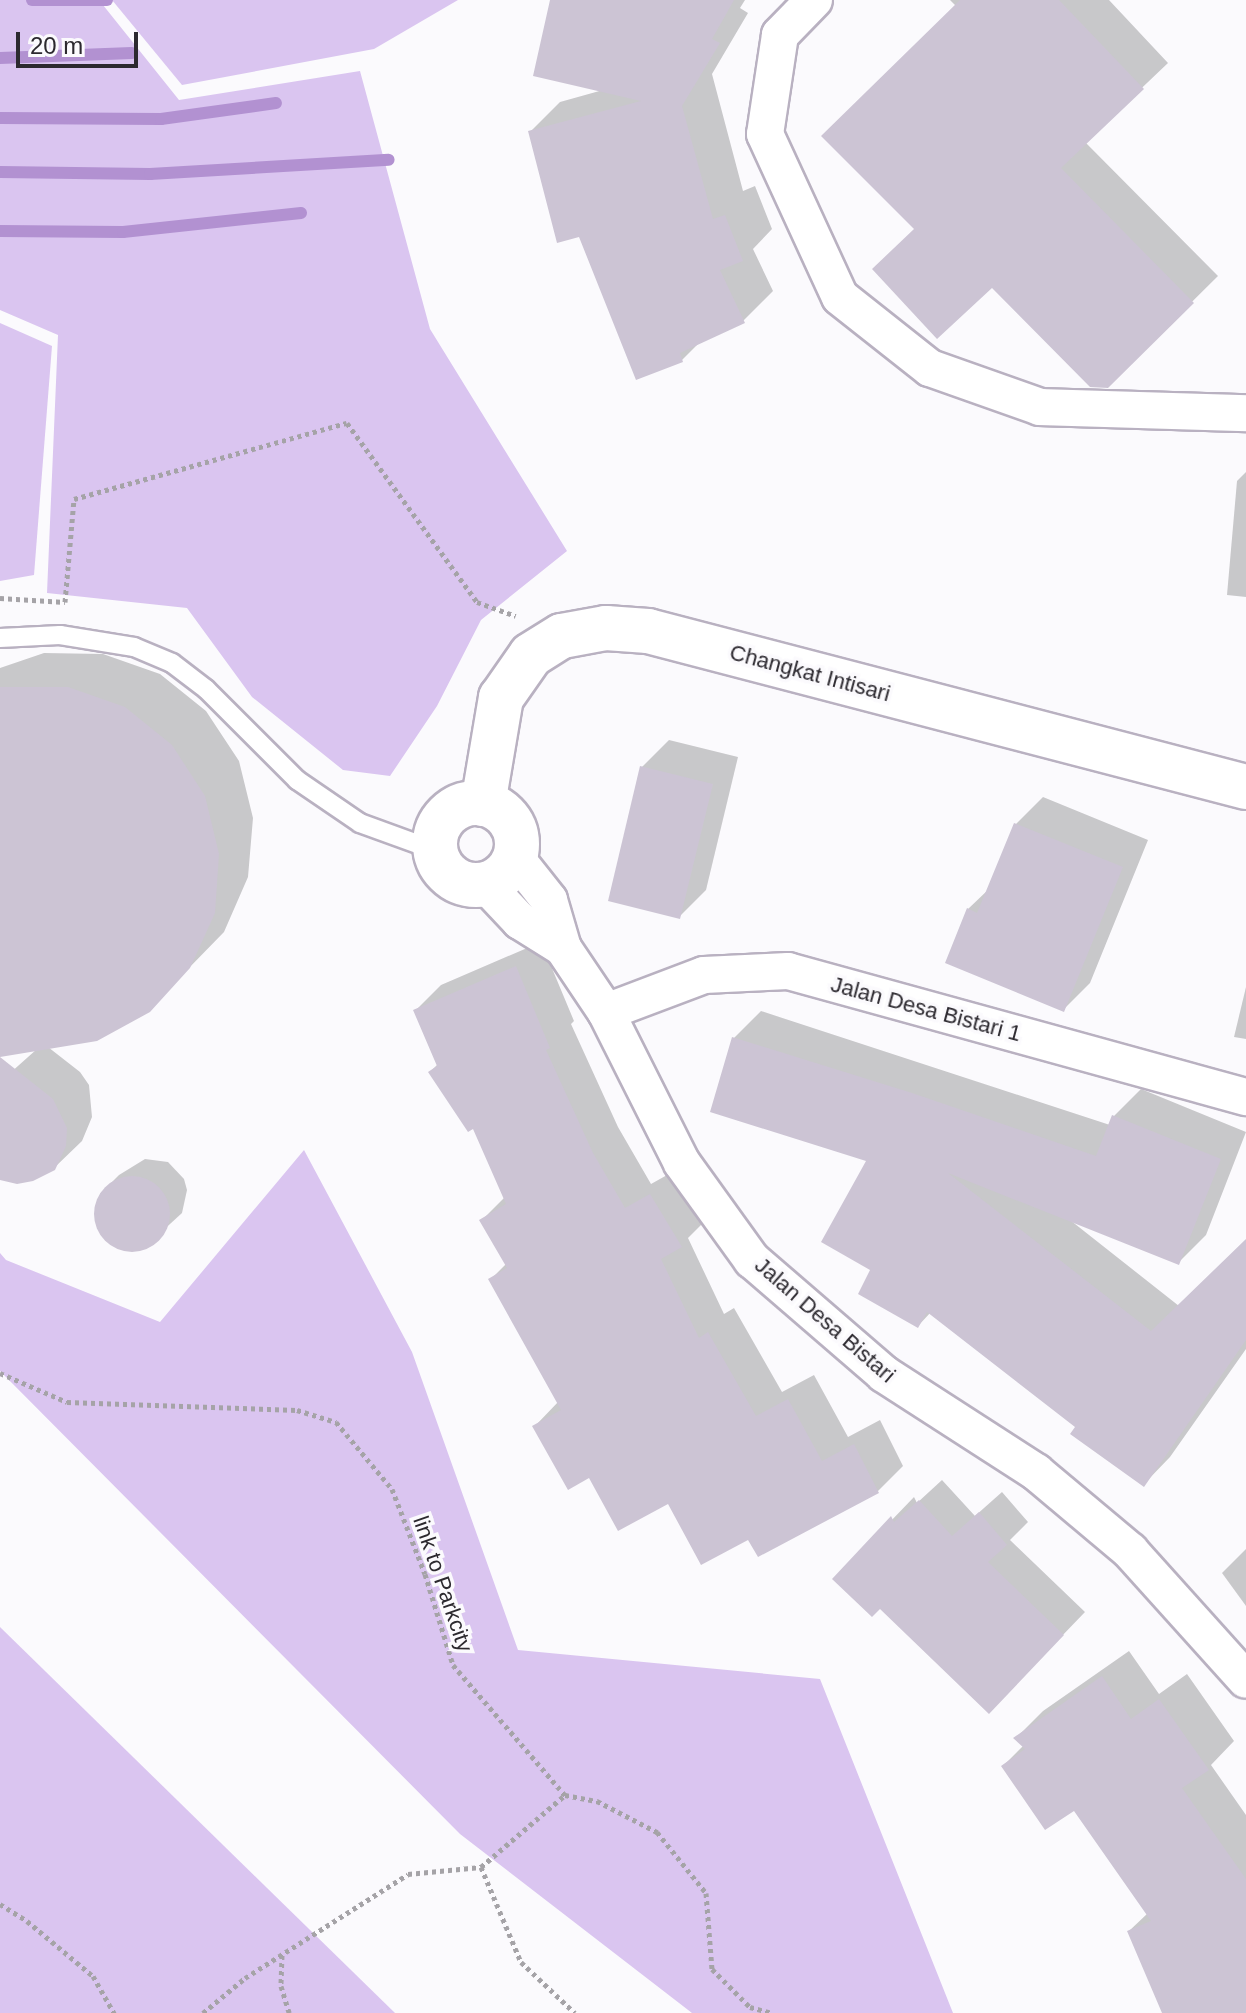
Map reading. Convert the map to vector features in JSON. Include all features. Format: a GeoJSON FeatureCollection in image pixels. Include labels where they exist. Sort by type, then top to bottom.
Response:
{"type":"FeatureCollection","features":[{"type":"Feature","properties":{"kind":"street"},"geometry":{"type":"LineString","coordinates":[[814,0],[780,35],[765,134],[840,297],[930,368],[1040,407],[1246,413]]}},
{"type":"Feature","properties":{"kind":"street","name":"Changkat Intisari"},"geometry":{"type":"LineString","coordinates":[[483,804],[501,698],[531,655],[562,636],[606,628],[648,631],[1246,787]]}},
{"type":"Feature","properties":{"kind":"street"},"geometry":{"type":"LineString","coordinates":[[471,803],[497,808],[514,830],[500,871],[459,882],[447,874],[434,850],[439,823],[448,814],[471,803]]}},
{"type":"Feature","properties":{"kind":"street","name":"Jalan Desa Bistari"},"geometry":{"type":"LineString","coordinates":[[500,871],[549,900],[563,948],[606,1012],[682,1163],[752,1260],[884,1374],[1036,1472],[1095,1521],[1130,1551],[1246,1680]]}},
{"type":"Feature","properties":{"kind":"street","name":"Jalan Desa Bistari 1"},"geometry":{"type":"LineString","coordinates":[[606,1012],[704,975],[788,971],[1246,1097]]}},
{"type":"Feature","properties":{"kind":"lane"},"geometry":{"type":"LineString","coordinates":[[0,638],[60,635],[134,647],[172,663],[206,689],[297,780],[360,823],[434,850]]}},
{"type":"Feature","properties":{"kind":"path"},"geometry":{"type":"LineString","coordinates":[[0,598],[65,602],[74,499],[347,423],[477,602],[516,616]]}},
{"type":"Feature","properties":{"kind":"path","name":"link to Parkcity"},"geometry":{"type":"LineString","coordinates":[[0,1373],[67,1402],[297,1410],[336,1422],[392,1489],[425,1574],[453,1665],[565,1795]]}},
{"type":"Feature","properties":{"kind":"path"},"geometry":{"type":"LineString","coordinates":[[203,2013],[245,1978],[408,1874],[481,1867],[565,1795],[597,1801],[657,1832],[706,1893],[712,1969],[750,2007],[773,2013]]}},
{"type":"Feature","properties":{"kind":"path"},"geometry":{"type":"LineString","coordinates":[[481,1867],[521,1962],[575,2013]]}},
{"type":"Feature","properties":{"kind":"path"},"geometry":{"type":"LineString","coordinates":[[0,1904],[27,1921],[93,1976],[114,2013]]}},
{"type":"Feature","properties":{"kind":"path"},"geometry":{"type":"LineString","coordinates":[[282,1954],[281,1986],[289,2013]]}},
{"type":"Feature","properties":{"kind":"shaded area"},"geometry":{"type":"Polygon","coordinates":[[[0,0],[99,0],[179,100],[360,71],[430,329],[567,551],[481,620],[437,706],[390,776],[343,770],[252,697],[187,608],[47,593],[58,335],[0,310],[0,0]]]}},
{"type":"Feature","properties":{"kind":"shaded area"},"geometry":{"type":"Polygon","coordinates":[[[112,0],[458,0],[374,49],[182,85],[112,0]]]}},
{"type":"Feature","properties":{"kind":"shaded area"},"geometry":{"type":"Polygon","coordinates":[[[0,323],[52,346],[34,575],[0,581],[0,323]]]}},
{"type":"Feature","properties":{"kind":"shaded area"},"geometry":{"type":"Polygon","coordinates":[[[304,1150],[412,1352],[518,1650],[820,1679],[953,2013],[692,2013],[460,1834],[0,1371],[0,1253],[6,1260],[160,1322],[304,1150]]]}},
{"type":"Feature","properties":{"kind":"shaded area"},"geometry":{"type":"Polygon","coordinates":[[[0,1627],[395,2013],[0,2013],[0,1627]]]}},
{"type":"Feature","properties":{"kind":"building"},"geometry":{"type":"Polygon","coordinates":[[[550,0],[734,0],[712,39],[720,43],[682,106],[713,219],[725,215],[743,261],[720,270],[745,323],[680,353],[683,362],[636,380],[579,237],[557,243],[528,131],[641,101],[533,76],[550,0]]]}},
{"type":"Feature","properties":{"kind":"building"},"geometry":{"type":"Polygon","coordinates":[[[960,0],[1059,0],[1144,89],[1061,168],[1194,303],[1108,388],[1090,387],[992,288],[937,339],[872,269],[914,229],[821,136],[960,0]]]}},
{"type":"Feature","properties":{"kind":"building"},"geometry":{"type":"Polygon","coordinates":[[[0,687],[68,687],[125,707],[172,745],[205,796],[219,854],[215,913],[190,968],[150,1012],[97,1041],[0,1057],[0,687]]]}},
{"type":"Feature","properties":{"kind":"building"},"geometry":{"type":"Polygon","coordinates":[[[640,766],[713,784],[680,919],[608,901],[640,766]]]}},
{"type":"Feature","properties":{"kind":"building"},"geometry":{"type":"Polygon","coordinates":[[[1014,823],[1123,867],[1064,1012],[945,963],[967,908],[977,913],[1014,823]]]}},
{"type":"Feature","properties":{"kind":"building"},"geometry":{"type":"Polygon","coordinates":[[[516,966],[550,1048],[546,1050],[593,1153],[625,1208],[650,1194],[682,1247],[661,1259],[699,1338],[708,1332],[756,1416],[788,1399],[822,1461],[854,1444],[879,1493],[758,1557],[748,1540],[701,1565],[668,1504],[618,1531],[589,1478],[568,1490],[532,1426],[561,1410],[488,1279],[507,1268],[479,1220],[506,1204],[473,1129],[468,1132],[428,1072],[437,1066],[413,1010],[516,966]]]}},
{"type":"Feature","properties":{"kind":"building"},"geometry":{"type":"Polygon","coordinates":[[[732,1037],[912,1093],[1096,1156],[1112,1115],[1221,1159],[1179,1265],[948,1173],[1151,1331],[1246,1239],[1246,1340],[1144,1487],[1070,1434],[1075,1427],[927,1312],[918,1328],[858,1294],[870,1270],[821,1242],[866,1161],[710,1112],[732,1037]]]}},
{"type":"Feature","properties":{"kind":"building"},"geometry":{"type":"Polygon","coordinates":[[[0,1057],[53,1099],[67,1128],[66,1146],[55,1170],[33,1181],[17,1184],[0,1180],[0,1057]]]}},
{"type":"Feature","properties":{"kind":"building"},"geometry":{"type":"Polygon","coordinates":[[[132,1176],[146,1179],[159,1187],[167,1200],[170,1214],[167,1228],[159,1241],[146,1249],[132,1252],[118,1249],[105,1241],[97,1228],[94,1214],[97,1200],[105,1187],[118,1179],[132,1176]]]}},
{"type":"Feature","properties":{"kind":"building"},"geometry":{"type":"Polygon","coordinates":[[[919,1500],[952,1536],[979,1512],[1007,1545],[988,1562],[1064,1635],[989,1714],[880,1609],[872,1617],[832,1579],[891,1516],[894,1522],[919,1500]]]}},
{"type":"Feature","properties":{"kind":"building"},"geometry":{"type":"Polygon","coordinates":[[[1102,1676],[1131,1719],[1159,1699],[1209,1770],[1182,1788],[1246,1879],[1246,2013],[1162,2013],[1127,1931],[1151,1921],[1074,1811],[1045,1830],[1001,1766],[1025,1749],[1013,1738],[1102,1676]]]}},
{"type":"Feature","properties":{"kind":"waterway"},"geometry":{"type":"LineString","coordinates":[[32,0],[107,0]]}},
{"type":"Feature","properties":{"kind":"waterway"},"geometry":{"type":"LineString","coordinates":[[0,58],[132,53]]}},
{"type":"Feature","properties":{"kind":"waterway"},"geometry":{"type":"LineString","coordinates":[[0,118],[161,119],[276,103]]}},
{"type":"Feature","properties":{"kind":"waterway"},"geometry":{"type":"LineString","coordinates":[[0,172],[150,174],[389,160]]}},
{"type":"Feature","properties":{"kind":"waterway"},"geometry":{"type":"LineString","coordinates":[[0,231],[123,232],[301,213]]}}]}
